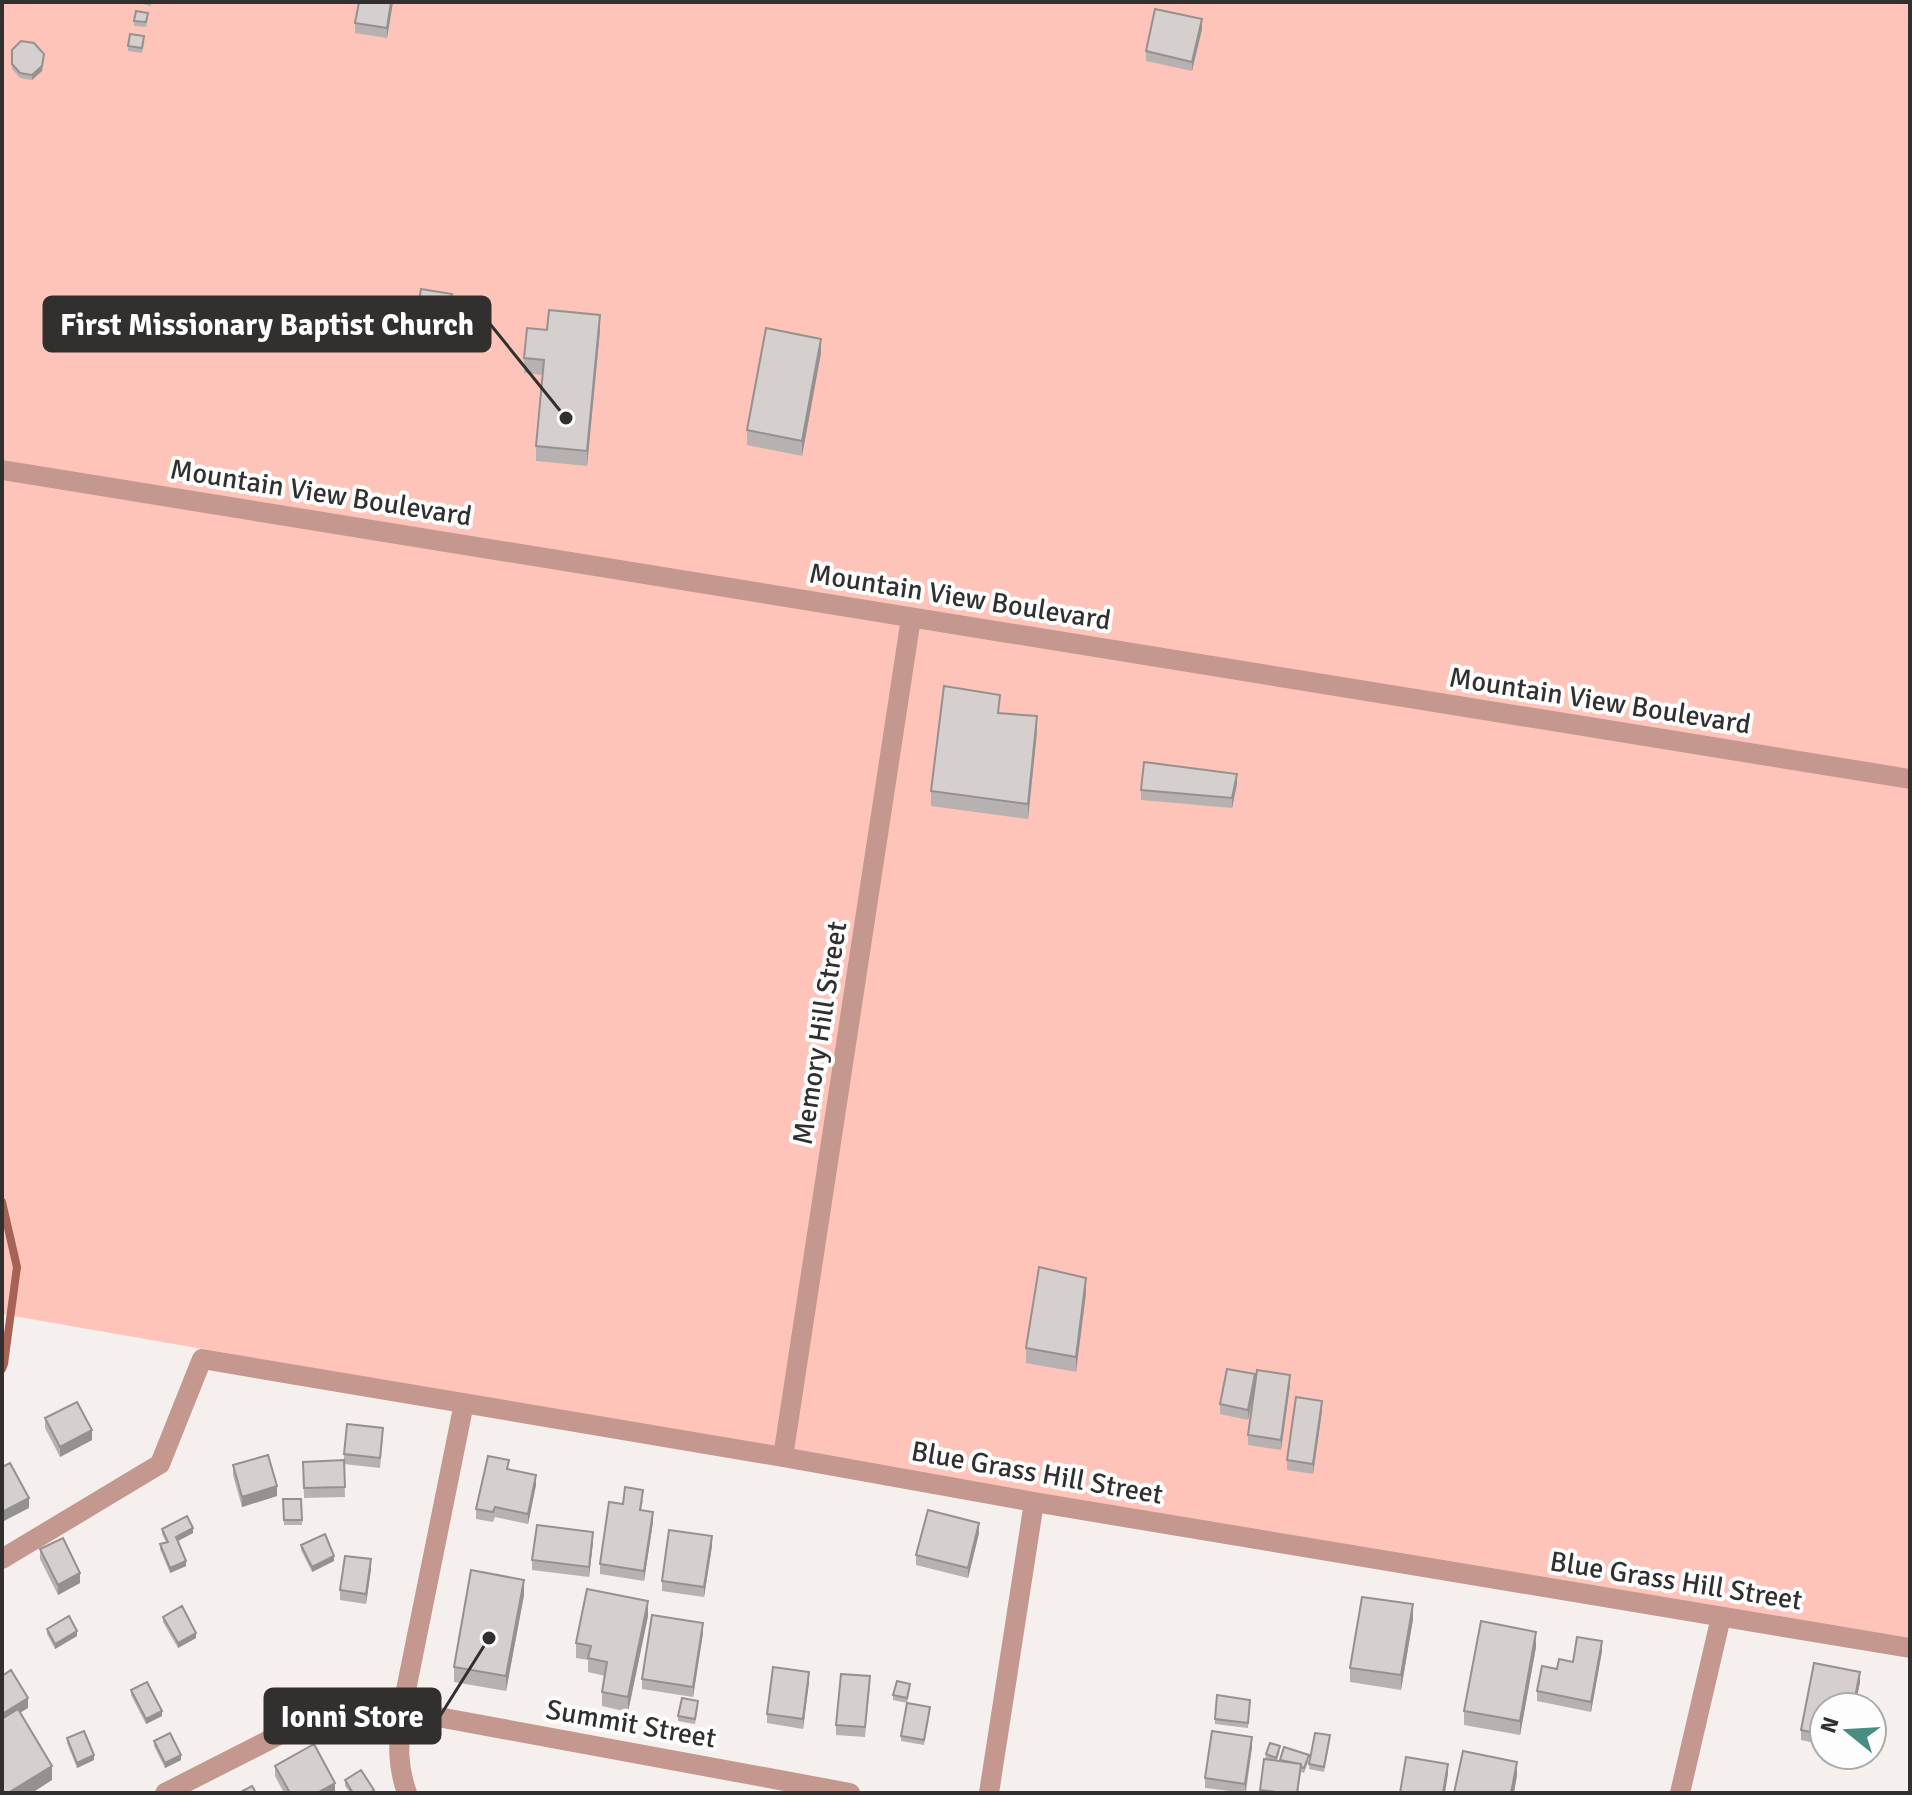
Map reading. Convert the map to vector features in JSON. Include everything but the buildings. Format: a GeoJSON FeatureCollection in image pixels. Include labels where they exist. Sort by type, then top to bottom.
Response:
{"type":"FeatureCollection","features":[{"type":"Feature","properties":{"kind":"street","name":"Mountain View Boulevard"},"geometry":{"type":"LineString","coordinates":[[2,470],[1910,779]]}},
{"type":"Feature","properties":{"kind":"street","name":"Memory Hill Street"},"geometry":{"type":"LineString","coordinates":[[783,1457],[911,618]]}},
{"type":"Feature","properties":{"kind":"street","name":"Blue Grass Hill Street"},"geometry":{"type":"LineString","coordinates":[[2,1559],[160,1464],[202,1359],[1910,1648]]}},
{"type":"Feature","properties":{"kind":"street"},"geometry":{"type":"LineString","coordinates":[[407,1793],[398,1754],[402,1710],[464,1403]]}},
{"type":"Feature","properties":{"kind":"street"},"geometry":{"type":"LineString","coordinates":[[989,1793],[1034,1502]]}},
{"type":"Feature","properties":{"kind":"street"},"geometry":{"type":"LineString","coordinates":[[1680,1793],[1721,1617]]}},
{"type":"Feature","properties":{"kind":"street","name":"Summit Street"},"geometry":{"type":"LineString","coordinates":[[165,1793],[328,1710],[373,1705],[850,1793]]}},
{"type":"Feature","properties":{"kind":"shaded area"},"geometry":{"type":"Polygon","coordinates":[[[2,2],[1910,2],[1910,1646],[2,1314],[2,2]]]}},
{"type":"Feature","properties":{"kind":"waterway"},"geometry":{"type":"LineString","coordinates":[[2,1202],[17,1267],[2,1369]]}},
{"type":"Feature","properties":{"kind":"place","name":"First Missionary Baptist Church"},"geometry":{"type":"Point","coordinates":[566,418]}},
{"type":"Feature","properties":{"kind":"place","name":"Ionni Store"},"geometry":{"type":"Point","coordinates":[489,1638]}}]}
